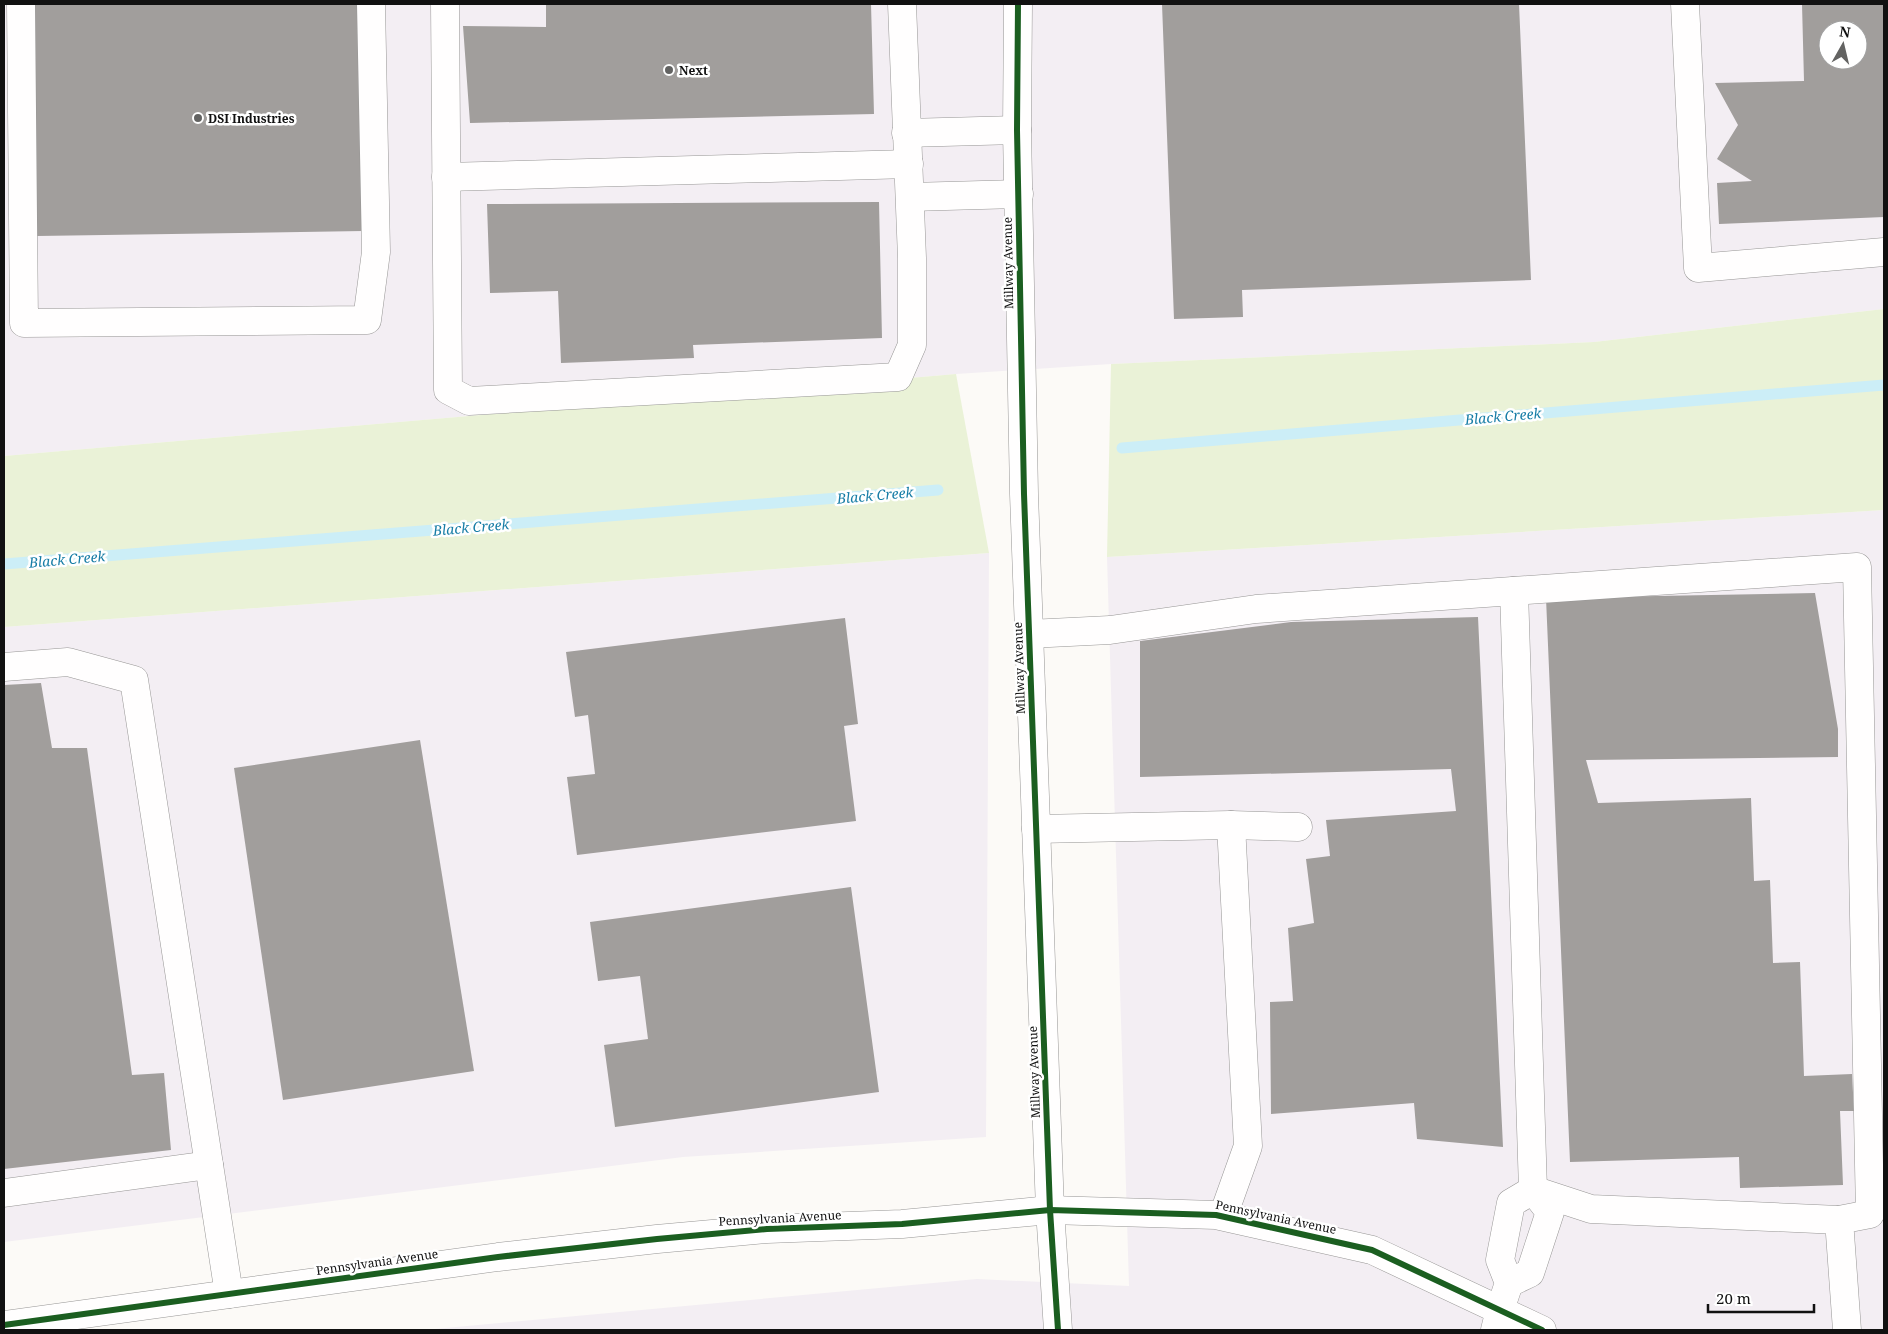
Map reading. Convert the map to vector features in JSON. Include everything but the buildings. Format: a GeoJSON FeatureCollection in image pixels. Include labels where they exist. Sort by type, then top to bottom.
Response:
{"type":"FeatureCollection","features":[{"type":"Feature","properties":{"kind":"street"},"geometry":{"type":"LineString","coordinates":[[21,4],[24,323],[367,320],[376,252],[371,4]]}},
{"type":"Feature","properties":{"kind":"street"},"geometry":{"type":"LineString","coordinates":[[445,4],[448,390],[469,401],[898,377],[912,345],[910,164],[906,133],[902,4]]}},
{"type":"Feature","properties":{"kind":"street","name":"Millway Avenue"},"geometry":{"type":"LineString","coordinates":[[1018,4],[1017,130],[1023,484],[1050,1210],[1058,1330]]}},
{"type":"Feature","properties":{"kind":"street"},"geometry":{"type":"LineString","coordinates":[[1685,4],[1698,268],[1884,252]]}},
{"type":"Feature","properties":{"kind":"street"},"geometry":{"type":"LineString","coordinates":[[906,133],[1017,130]]}},
{"type":"Feature","properties":{"kind":"street"},"geometry":{"type":"LineString","coordinates":[[446,177],[910,164]]}},
{"type":"Feature","properties":{"kind":"street"},"geometry":{"type":"LineString","coordinates":[[910,197],[1018,194]]}},
{"type":"Feature","properties":{"kind":"street"},"geometry":{"type":"LineString","coordinates":[[1029,634],[1110,630],[1256,609],[1857,567],[1870,1214],[1840,1220],[1591,1209],[1533,1190],[1511,1203],[1500,1260],[1509,1283],[1497,1320]]}},
{"type":"Feature","properties":{"kind":"street"},"geometry":{"type":"LineString","coordinates":[[1509,1283],[1530,1273],[1550,1212],[1533,1190],[1514,591]]}},
{"type":"Feature","properties":{"kind":"street"},"geometry":{"type":"LineString","coordinates":[[4,667],[68,662],[134,680],[229,1294]]}},
{"type":"Feature","properties":{"kind":"street"},"geometry":{"type":"LineString","coordinates":[[1224,1216],[1248,1146],[1231,825]]}},
{"type":"Feature","properties":{"kind":"street"},"geometry":{"type":"LineString","coordinates":[[1036,828],[1231,825],[1298,827]]}},
{"type":"Feature","properties":{"kind":"street"},"geometry":{"type":"LineString","coordinates":[[4,1193],[209,1165]]}},
{"type":"Feature","properties":{"kind":"street","name":"Pennsylvania Avenue"},"geometry":{"type":"LineString","coordinates":[[4,1325],[86,1322],[229,1294],[498,1257],[657,1239],[767,1229],[902,1224],[1050,1210],[1216,1214],[1372,1250],[1497,1320],[1542,1330]]}},
{"type":"Feature","properties":{"kind":"street"},"geometry":{"type":"LineString","coordinates":[[1840,1220],[1846,1330]]}},
{"type":"Feature","properties":{"kind":"shaded area"},"geometry":{"type":"Polygon","coordinates":[[[4,4],[1884,4],[1884,309],[1594,342],[1111,364],[956,374],[4,456],[4,4]]]}},
{"type":"Feature","properties":{"kind":"shaded area"},"geometry":{"type":"Polygon","coordinates":[[[1884,510],[1884,1330],[424,1330],[977,1279],[1129,1286],[1107,557],[1884,510]]]}},
{"type":"Feature","properties":{"kind":"shaded area"},"geometry":{"type":"Polygon","coordinates":[[[989,553],[986,1137],[683,1157],[4,1242],[4,627],[989,553]]]}},
{"type":"Feature","properties":{"kind":"green space"},"geometry":{"type":"Polygon","coordinates":[[[1884,309],[1884,510],[1107,557],[1111,364],[1594,342],[1884,309]]]}},
{"type":"Feature","properties":{"kind":"green space"},"geometry":{"type":"Polygon","coordinates":[[[956,374],[989,553],[4,627],[4,456],[956,374]]]}},
{"type":"Feature","properties":{"kind":"waterway","name":"Black Creek"},"geometry":{"type":"LineString","coordinates":[[1122,448],[1884,385]]}},
{"type":"Feature","properties":{"kind":"waterway","name":"Black Creek"},"geometry":{"type":"LineString","coordinates":[[4,564],[938,490]]}},
{"type":"Feature","properties":{"kind":"cycle path"},"geometry":{"type":"LineString","coordinates":[[1018,4],[1017,130],[1024,494],[1050,1210],[1058,1330]]}},
{"type":"Feature","properties":{"kind":"cycle path"},"geometry":{"type":"LineString","coordinates":[[4,1325],[498,1257],[657,1239],[767,1229],[902,1224],[1050,1210],[1216,1215],[1372,1250],[1542,1330]]}},
{"type":"Feature","properties":{"kind":"place","name":"Next"},"geometry":{"type":"Point","coordinates":[669,70]}},
{"type":"Feature","properties":{"kind":"place","name":"DSI Industries"},"geometry":{"type":"Point","coordinates":[198,118]}}]}
